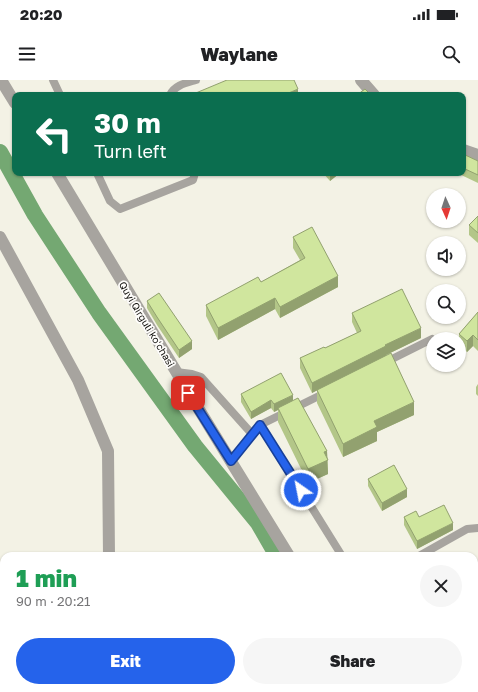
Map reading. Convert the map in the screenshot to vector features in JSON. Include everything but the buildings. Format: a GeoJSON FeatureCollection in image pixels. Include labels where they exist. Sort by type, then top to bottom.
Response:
{"type":"FeatureCollection","features":[{"type":"Feature","properties":{"kind":"street"},"geometry":{"type":"LineString","coordinates":[[2,80],[12,98]]}},
{"type":"Feature","properties":{"kind":"street"},"geometry":{"type":"LineString","coordinates":[[361,80],[371,92]]}},
{"type":"Feature","properties":{"kind":"street"},"geometry":{"type":"LineString","coordinates":[[466,151],[478,155]]}},
{"type":"Feature","properties":{"kind":"street","name":"Quyi Qirguli koʻchasi"},"geometry":{"type":"LineString","coordinates":[[59,176],[176,372],[287,552]]}},
{"type":"Feature","properties":{"kind":"street"},"geometry":{"type":"LineString","coordinates":[[0,237],[78,380],[108,451],[109,552]]}},
{"type":"Feature","properties":{"kind":"lane"},"geometry":{"type":"LineString","coordinates":[[53,80],[59,92]]}},
{"type":"Feature","properties":{"kind":"lane"},"geometry":{"type":"LineString","coordinates":[[171,92],[176,87],[196,80]]}},
{"type":"Feature","properties":{"kind":"lane"},"geometry":{"type":"LineString","coordinates":[[98,176],[110,201],[120,209],[193,180],[194,176]]}},
{"type":"Feature","properties":{"kind":"lane"},"geometry":{"type":"LineString","coordinates":[[377,366],[426,341]]}},
{"type":"Feature","properties":{"kind":"lane"},"geometry":{"type":"LineString","coordinates":[[176,372],[201,377],[252,434]]}},
{"type":"Feature","properties":{"kind":"lane"},"geometry":{"type":"LineString","coordinates":[[231,461],[260,425],[336,387]]}},
{"type":"Feature","properties":{"kind":"lane"},"geometry":{"type":"LineString","coordinates":[[260,425],[340,552]]}},
{"type":"Feature","properties":{"kind":"lane"},"geometry":{"type":"LineString","coordinates":[[426,552],[467,530],[478,528]]}},
{"type":"Feature","properties":{"kind":"waterway"},"geometry":{"type":"LineString","coordinates":[[0,152],[12,174]]}},
{"type":"Feature","properties":{"kind":"waterway"},"geometry":{"type":"LineString","coordinates":[[13,176],[35,215],[99,313],[195,446],[258,523],[275,552]]}},
{"type":"Feature","properties":{"kind":"route"},"geometry":{"type":"LineString","coordinates":[[188,393],[231,461],[260,425],[301,490]]}}]}
